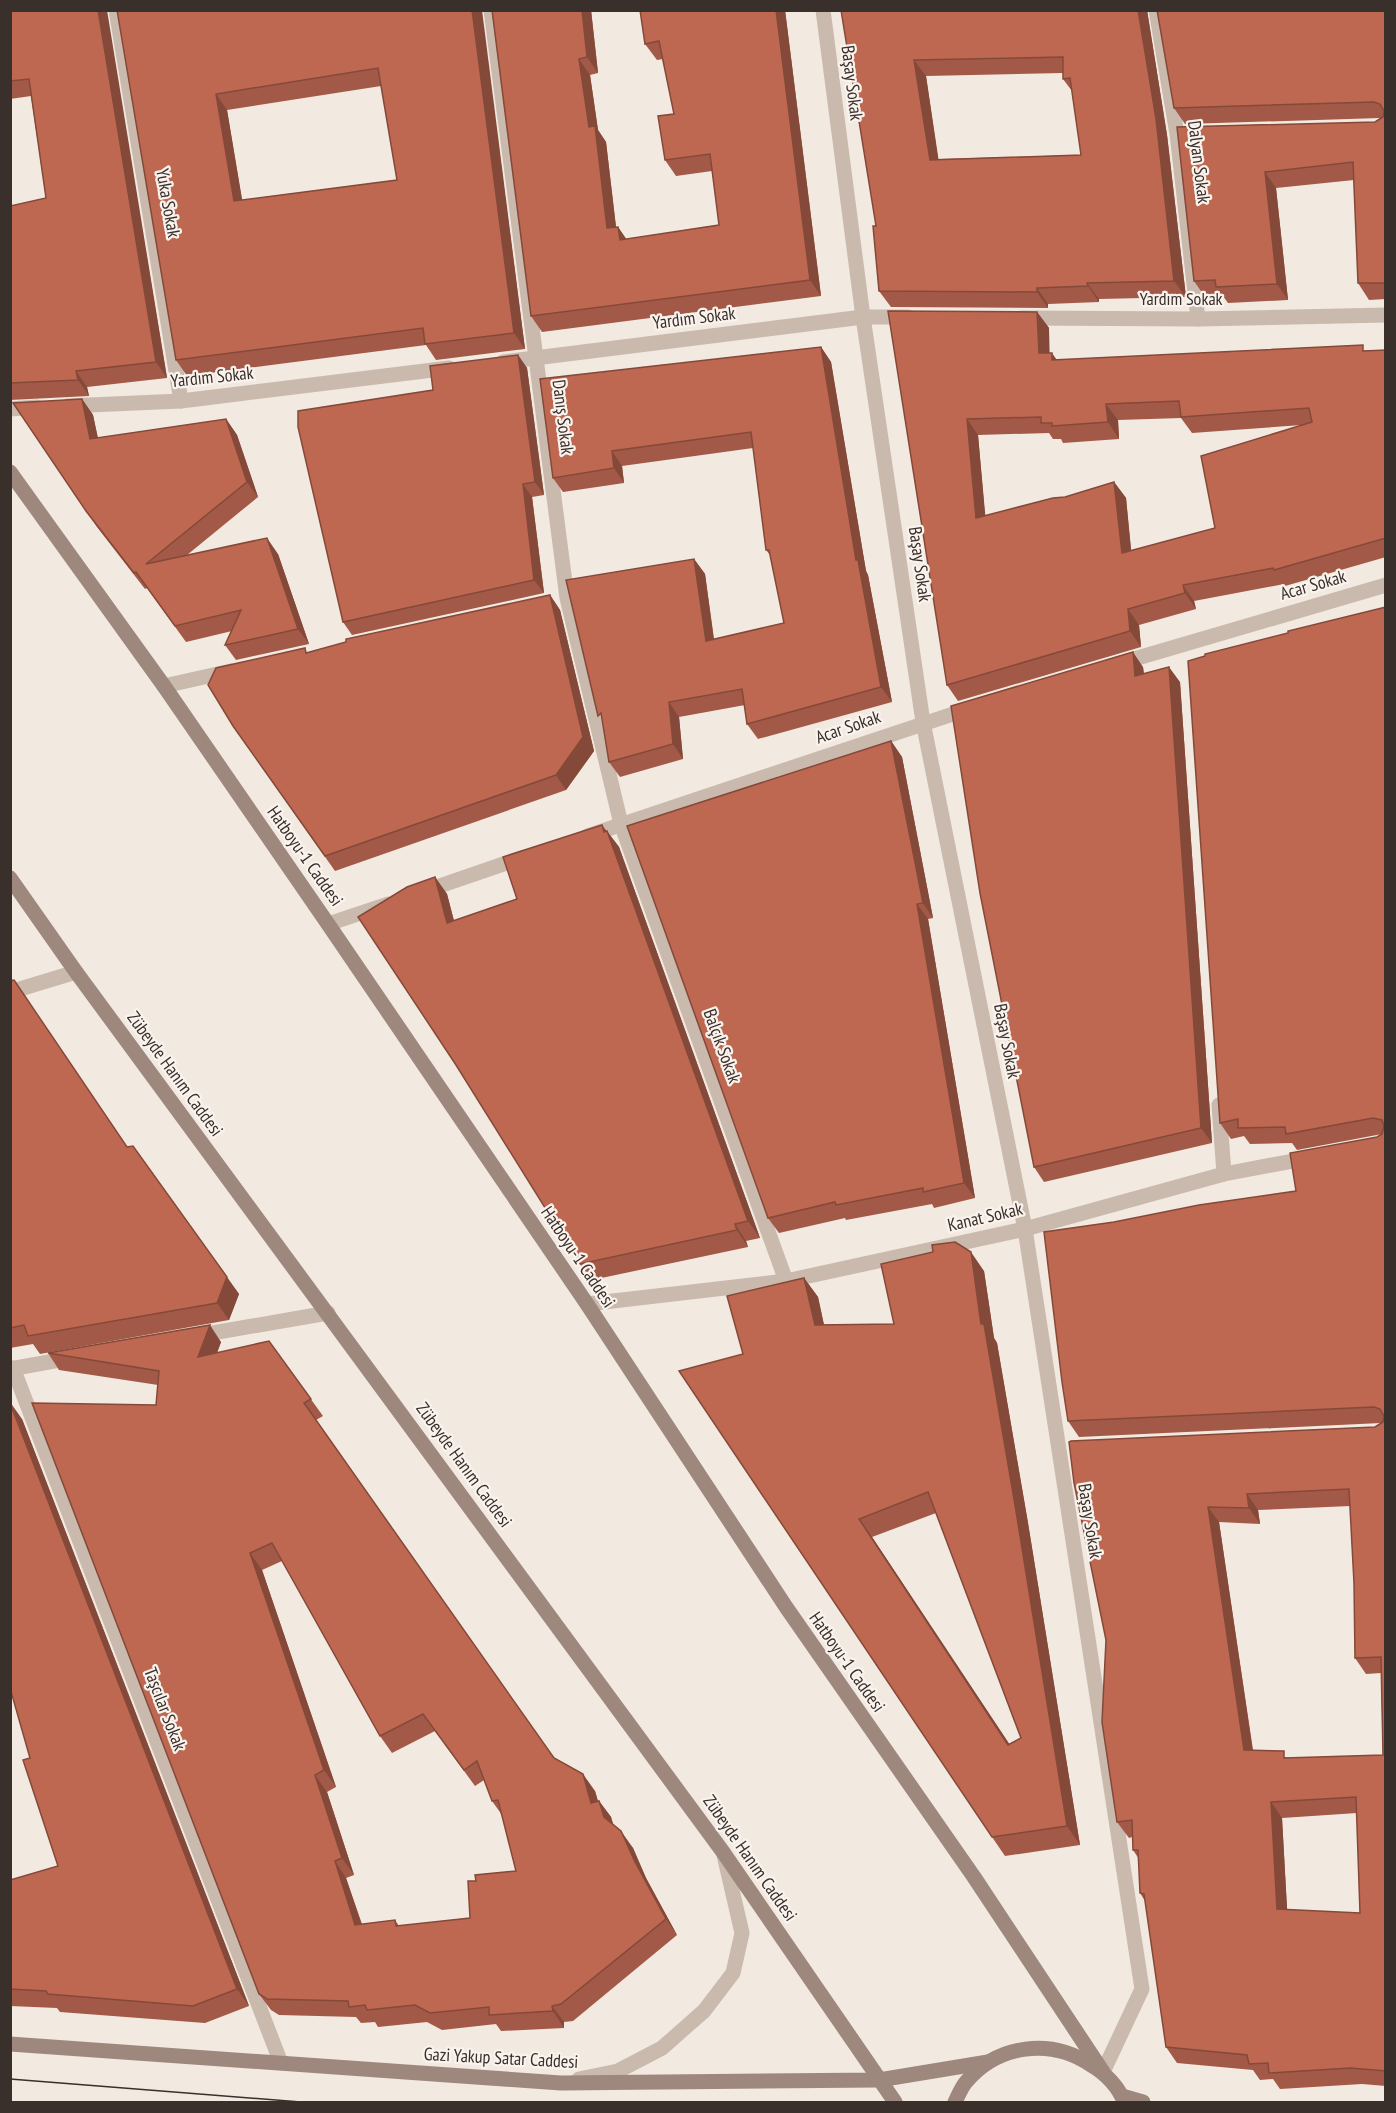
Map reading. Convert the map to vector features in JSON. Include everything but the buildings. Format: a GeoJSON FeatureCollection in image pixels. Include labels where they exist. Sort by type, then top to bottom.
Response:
{"type":"FeatureCollection","features":[{"type":"Feature","properties":{"kind":"main road","name":"Hatboyu-1 Caddesi"},"geometry":{"type":"LineString","coordinates":[[10,472],[164,686],[328,924],[587,1304],[786,1607],[974,1877],[1103,2072]]}},
{"type":"Feature","properties":{"kind":"main road","name":"Zübeyde Hanım Caddesi"},"geometry":{"type":"LineString","coordinates":[[10,878],[76,972],[723,1852],[895,2103]]}},
{"type":"Feature","properties":{"kind":"main road","name":"Gazi Yakup Satar Caddesi"},"geometry":{"type":"LineString","coordinates":[[10,2044],[561,2083],[879,2080],[988,2062]]}},
{"type":"Feature","properties":{"kind":"main road"},"geometry":{"type":"LineString","coordinates":[[955,2103],[965,2083],[988,2062],[1016,2050],[1047,2047],[1077,2055],[1103,2072],[1123,2099],[1143,2103]]}},
{"type":"Feature","properties":{"kind":"street","name":"Yuka Sokak"},"geometry":{"type":"LineString","coordinates":[[116,10],[181,401]]}},
{"type":"Feature","properties":{"kind":"street","name":"Danış Sokak"},"geometry":{"type":"LineString","coordinates":[[491,10],[536,357],[561,599],[621,824]]}},
{"type":"Feature","properties":{"kind":"street","name":"Başay Sokak"},"geometry":{"type":"LineString","coordinates":[[823,10],[863,317],[923,722],[1025,1229],[1065,1448],[1142,1989],[1103,2072]]}},
{"type":"Feature","properties":{"kind":"street","name":"Dalyan Sokak"},"geometry":{"type":"LineString","coordinates":[[1156,10],[1182,134],[1198,319]]}},
{"type":"Feature","properties":{"kind":"street","name":"Yardım Sokak"},"geometry":{"type":"LineString","coordinates":[[1007,318],[1198,319],[1386,315]]}},
{"type":"Feature","properties":{"kind":"street","name":"Yardım Sokak"},"geometry":{"type":"LineString","coordinates":[[489,363],[863,317],[923,317]]}},
{"type":"Feature","properties":{"kind":"street","name":"Yardım Sokak"},"geometry":{"type":"LineString","coordinates":[[10,409],[181,401],[465,366]]}},
{"type":"Feature","properties":{"kind":"street","name":"Acar Sokak"},"geometry":{"type":"LineString","coordinates":[[1107,667],[1188,648],[1386,585]]}},
{"type":"Feature","properties":{"kind":"street"},"geometry":{"type":"LineString","coordinates":[[164,686],[244,668]]}},
{"type":"Feature","properties":{"kind":"street","name":"Acar Sokak"},"geometry":{"type":"LineString","coordinates":[[576,840],[923,722],[981,705]]}},
{"type":"Feature","properties":{"kind":"street","name":"Balçık Sokak"},"geometry":{"type":"LineString","coordinates":[[621,824],[786,1281]]}},
{"type":"Feature","properties":{"kind":"street"},"geometry":{"type":"LineString","coordinates":[[328,924],[542,851]]}},
{"type":"Feature","properties":{"kind":"street"},"geometry":{"type":"LineString","coordinates":[[10,992],[76,972]]}},
{"type":"Feature","properties":{"kind":"street"},"geometry":{"type":"LineString","coordinates":[[1218,1091],[1224,1174]]}},
{"type":"Feature","properties":{"kind":"street","name":"Kanat Sokak"},"geometry":{"type":"LineString","coordinates":[[587,1304],[786,1281],[1025,1229],[1224,1174],[1328,1154]]}},
{"type":"Feature","properties":{"kind":"street"},"geometry":{"type":"LineString","coordinates":[[176,1340],[328,1313]]}},
{"type":"Feature","properties":{"kind":"street"},"geometry":{"type":"LineString","coordinates":[[12,1368],[83,1356]]}},
{"type":"Feature","properties":{"kind":"street","name":"Taşcılar Sokak"},"geometry":{"type":"LineString","coordinates":[[12,1368],[281,2063]]}},
{"type":"Feature","properties":{"kind":"street"},"geometry":{"type":"LineString","coordinates":[[561,2083],[618,2071],[662,2048],[704,2012],[733,1973],[742,1933],[723,1852]]}},
{"type":"Feature","properties":{"kind":"tram line"},"geometry":{"type":"LineString","coordinates":[[10,2079],[301,2102]]}}]}
